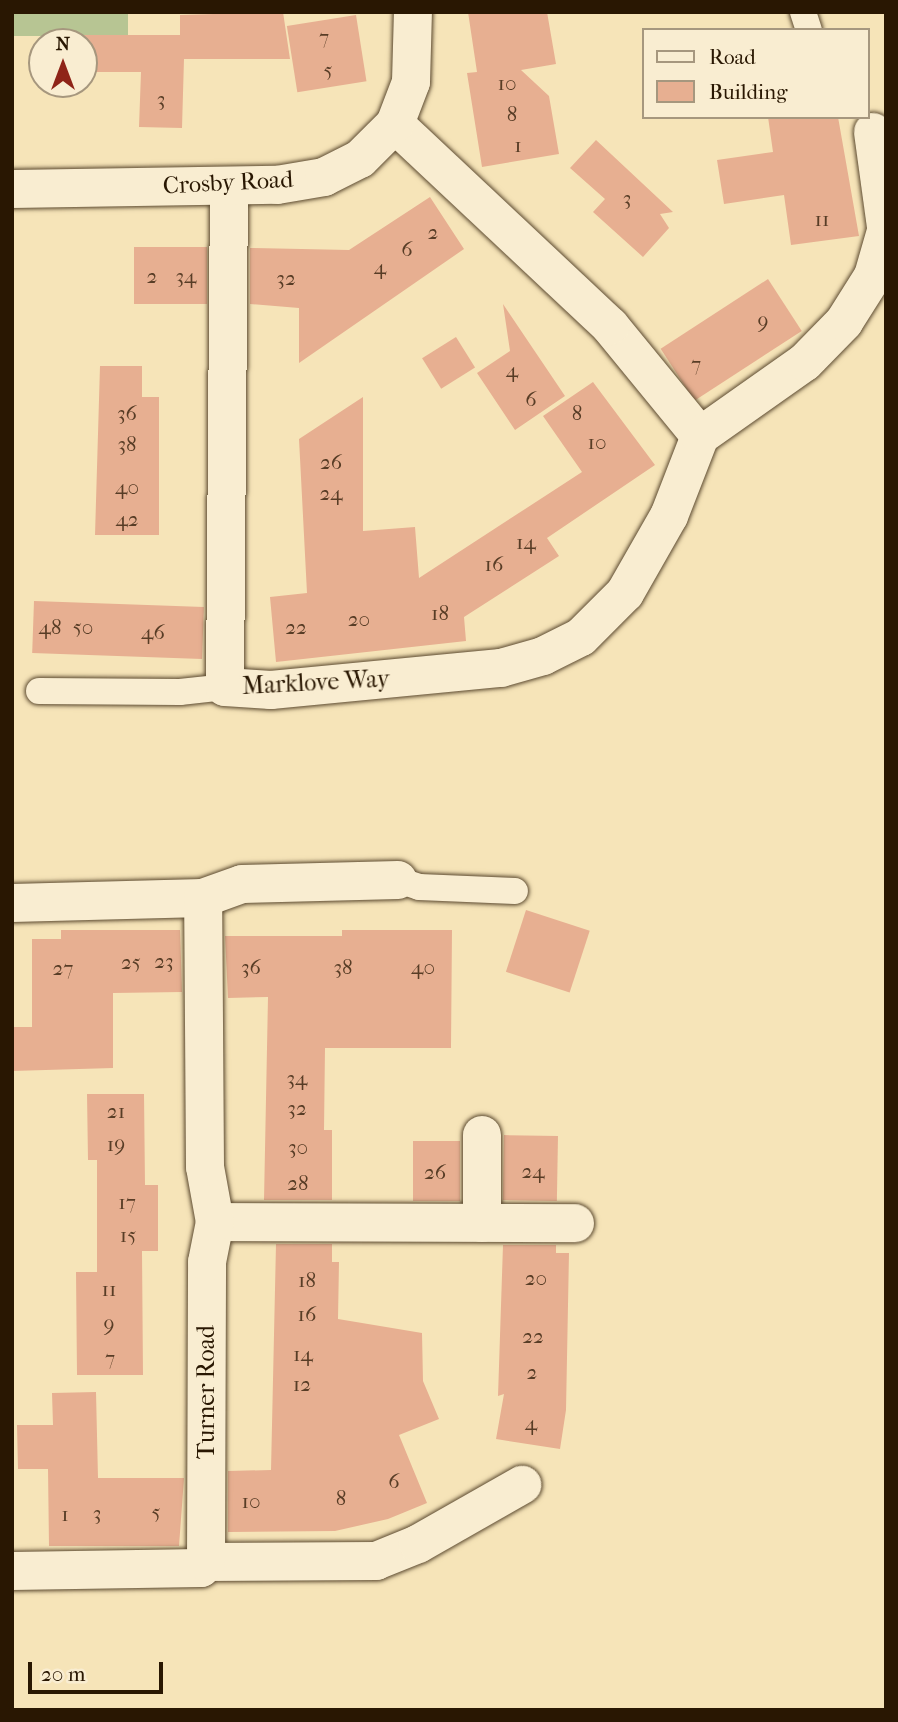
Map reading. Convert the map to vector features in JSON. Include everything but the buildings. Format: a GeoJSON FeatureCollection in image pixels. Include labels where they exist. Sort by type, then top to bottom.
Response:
{"type":"FeatureCollection","features":[{"type":"Feature","properties":{"kind":"street","name":"Crosby Road"},"geometry":{"type":"LineString","coordinates":[[12,189],[229,186],[324,177],[360,159],[395,124],[411,82],[413,12]]}},
{"type":"Feature","properties":{"kind":"street"},"geometry":{"type":"LineString","coordinates":[[395,124],[610,326],[700,436],[806,362],[844,322],[873,276],[886,229],[869,125]]}},
{"type":"Feature","properties":{"kind":"street","name":"Marklove Way"},"geometry":{"type":"LineString","coordinates":[[229,186],[225,687],[271,690],[501,668],[581,637],[625,593],[647,561],[700,436]]}},
{"type":"Feature","properties":{"kind":"street"},"geometry":{"type":"LineString","coordinates":[[12,903],[203,898],[242,884],[398,880]]}},
{"type":"Feature","properties":{"kind":"street","name":"Turner Road"},"geometry":{"type":"LineString","coordinates":[[203,898],[205,1167],[215,1222],[207,1262],[206,1562]]}},
{"type":"Feature","properties":{"kind":"street"},"geometry":{"type":"LineString","coordinates":[[482,1135],[482,1223]]}},
{"type":"Feature","properties":{"kind":"street"},"geometry":{"type":"LineString","coordinates":[[215,1222],[575,1223]]}},
{"type":"Feature","properties":{"kind":"street"},"geometry":{"type":"LineString","coordinates":[[12,1571],[201,1568],[206,1562],[376,1561],[418,1544],[522,1485]]}},
{"type":"Feature","properties":{"kind":"lane"},"geometry":{"type":"LineString","coordinates":[[39,691],[180,692],[225,687]]}},
{"type":"Feature","properties":{"kind":"lane"},"geometry":{"type":"LineString","coordinates":[[398,880],[419,887],[515,891]]}},
{"type":"Feature","properties":{"kind":"green space"},"geometry":{"type":"Polygon","coordinates":[[[12,12],[128,12],[128,36],[98,36],[98,28],[28,28],[28,36],[12,36],[12,12]]]}}]}
